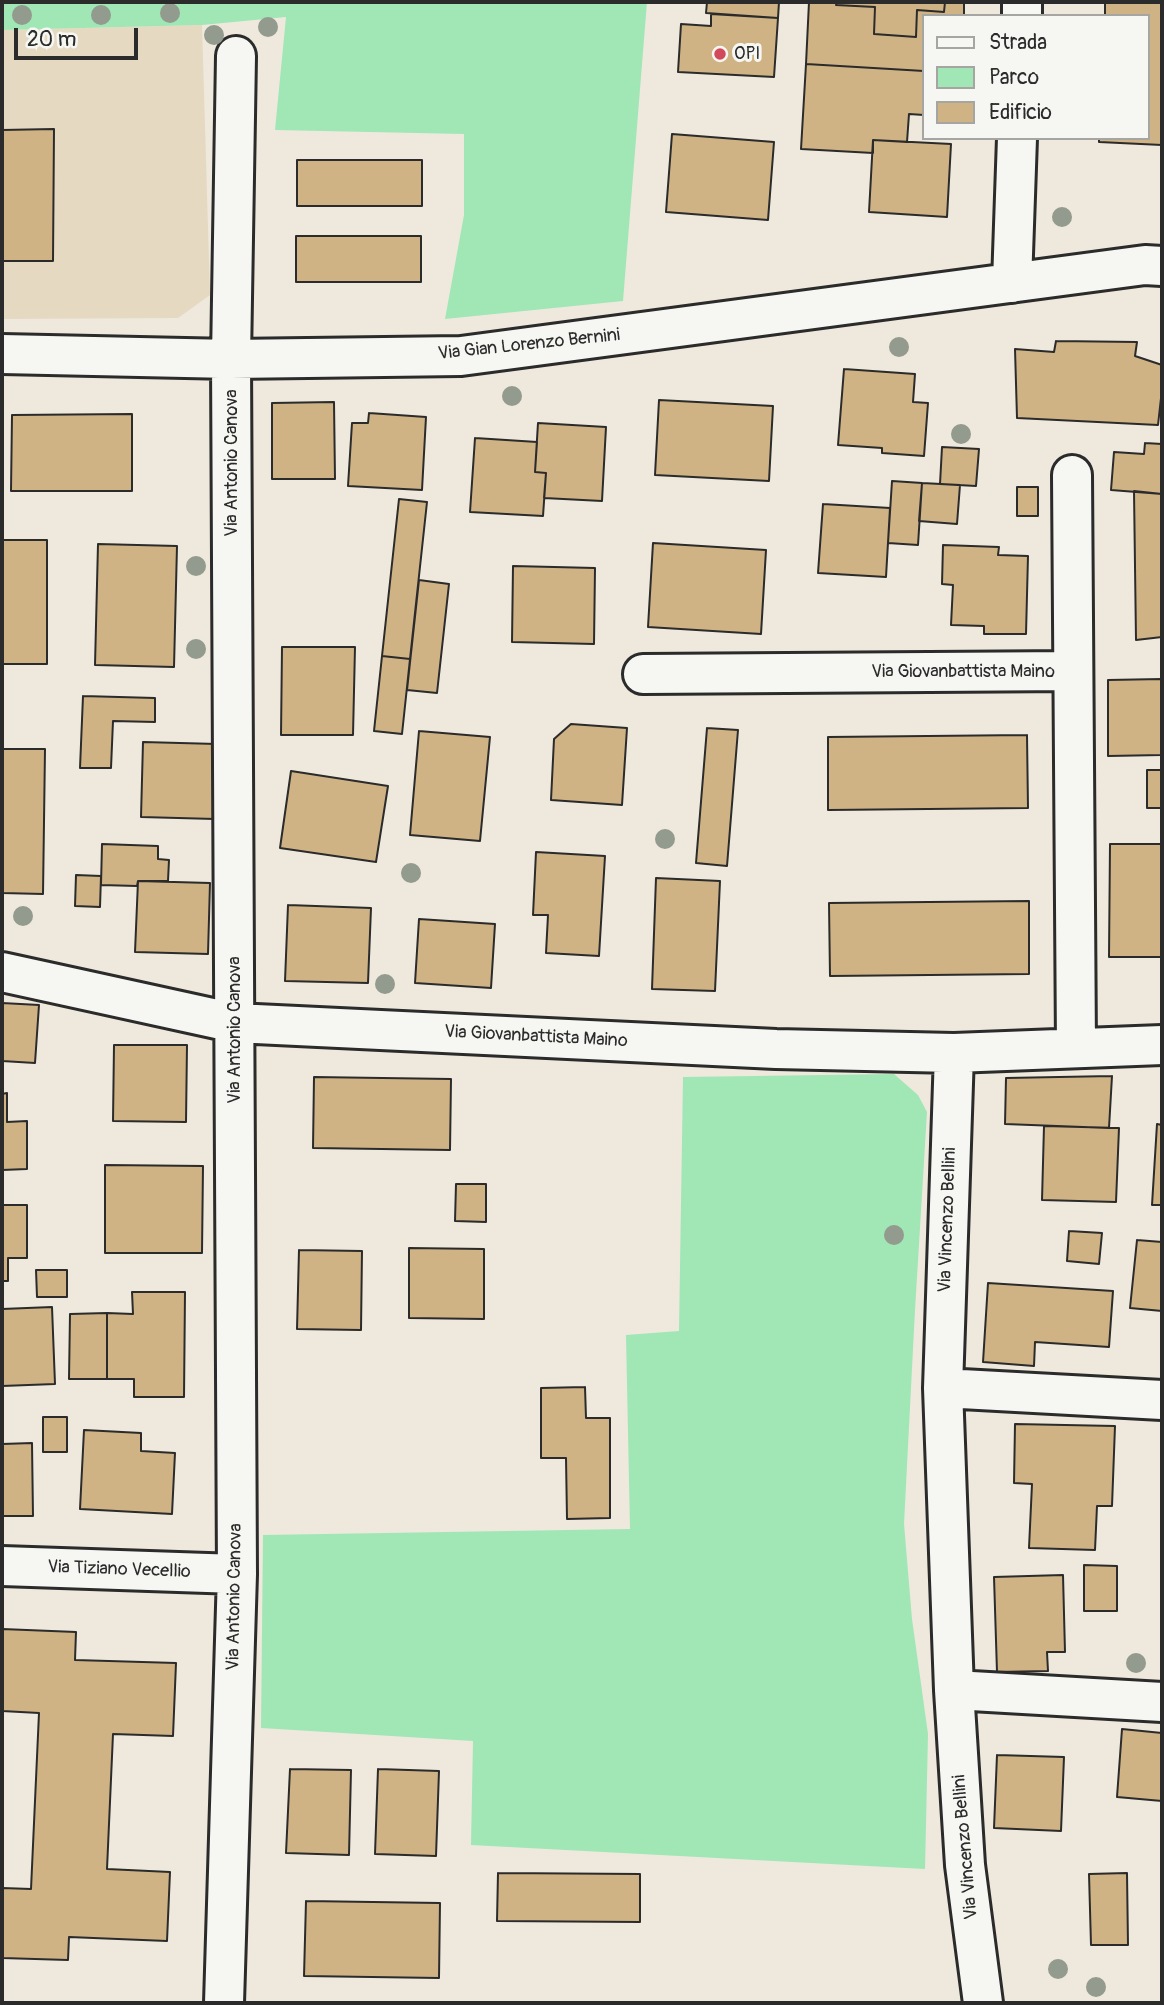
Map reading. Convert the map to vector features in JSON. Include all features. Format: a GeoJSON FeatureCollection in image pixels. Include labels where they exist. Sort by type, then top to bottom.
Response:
{"type":"FeatureCollection","features":[{"type":"Feature","properties":{"kind":"street","name":"Via Antonio Canova"},"geometry":{"type":"LineString","coordinates":[[223,2003],[237,1574],[231,359],[236,56]]}},
{"type":"Feature","properties":{"kind":"street"},"geometry":{"type":"LineString","coordinates":[[1012,283],[1017,140]]}},
{"type":"Feature","properties":{"kind":"street","name":"Via Gian Lorenzo Bernini"},"geometry":{"type":"LineString","coordinates":[[2,354],[231,359],[461,356],[1145,265],[1162,265]]}},
{"type":"Feature","properties":{"kind":"street","name":"Via Giovanbattista Maino"},"geometry":{"type":"LineString","coordinates":[[1072,475],[1076,1048]]}},
{"type":"Feature","properties":{"kind":"street","name":"Via Giovanbattista Maino"},"geometry":{"type":"LineString","coordinates":[[643,674],[1072,671]]}},
{"type":"Feature","properties":{"kind":"street","name":"Via Giovanbattista Maino"},"geometry":{"type":"LineString","coordinates":[[2,972],[235,1023],[762,1048],[954,1053],[1162,1045]]}},
{"type":"Feature","properties":{"kind":"street","name":"Via Vincenzo Bellini"},"geometry":{"type":"LineString","coordinates":[[954,1053],[943,1388],[954,1690],[965,1865],[983,2003]]}},
{"type":"Feature","properties":{"kind":"street"},"geometry":{"type":"LineString","coordinates":[[943,1388],[1162,1400]]}},
{"type":"Feature","properties":{"kind":"street","name":"Via Tiziano Vecellio"},"geometry":{"type":"LineString","coordinates":[[2,1566],[237,1574]]}},
{"type":"Feature","properties":{"kind":"street"},"geometry":{"type":"LineString","coordinates":[[954,1690],[1162,1702]]}},
{"type":"Feature","properties":{"kind":"shaded area"},"geometry":{"type":"Polygon","coordinates":[[[202,25],[210,295],[178,318],[2,319],[2,30],[202,25]]]}},
{"type":"Feature","properties":{"kind":"green space"},"geometry":{"type":"Polygon","coordinates":[[[2,2],[647,2],[623,301],[445,319],[464,215],[464,134],[275,130],[286,17],[202,25],[2,30],[2,2]]]}},
{"type":"Feature","properties":{"kind":"green space"},"geometry":{"type":"Polygon","coordinates":[[[894,1074],[918,1095],[927,1112],[904,1524],[912,1619],[928,1734],[925,1869],[471,1845],[473,1741],[261,1728],[263,1535],[630,1529],[626,1335],[679,1331],[683,1077],[894,1074]]]}},
{"type":"Feature","properties":{"kind":"building"},"geometry":{"type":"Polygon","coordinates":[[[707,2],[779,2],[778,18],[706,13],[707,2]]]}},
{"type":"Feature","properties":{"kind":"building"},"geometry":{"type":"Polygon","coordinates":[[[809,2],[837,2],[836,5],[875,7],[874,34],[916,37],[917,10],[944,12],[945,2],[964,2],[964,14],[922,14],[922,71],[806,64],[809,2]]]}},
{"type":"Feature","properties":{"kind":"building"},"geometry":{"type":"Polygon","coordinates":[[[837,2],[945,2],[944,12],[917,10],[916,37],[874,34],[875,7],[836,5],[837,2]]]}},
{"type":"Feature","properties":{"kind":"building"},"geometry":{"type":"Polygon","coordinates":[[[1105,2],[1162,2],[1162,145],[1099,142],[1150,140],[1150,14],[1105,14],[1105,2]]]}},
{"type":"Feature","properties":{"kind":"building"},"geometry":{"type":"Polygon","coordinates":[[[711,14],[778,18],[774,77],[678,72],[681,24],[711,26],[711,14]]]}},
{"type":"Feature","properties":{"kind":"building"},"geometry":{"type":"Polygon","coordinates":[[[806,64],[922,71],[922,115],[909,114],[907,142],[873,140],[873,153],[801,149],[806,64]]]}},
{"type":"Feature","properties":{"kind":"building"},"geometry":{"type":"Polygon","coordinates":[[[54,129],[53,261],[2,261],[2,130],[54,129]]]}},
{"type":"Feature","properties":{"kind":"building"},"geometry":{"type":"Polygon","coordinates":[[[672,134],[774,142],[768,220],[666,212],[672,134]]]}},
{"type":"Feature","properties":{"kind":"building"},"geometry":{"type":"Polygon","coordinates":[[[873,140],[951,144],[947,217],[869,212],[873,140]]]}},
{"type":"Feature","properties":{"kind":"building"},"geometry":{"type":"Polygon","coordinates":[[[297,160],[422,160],[422,206],[297,206],[297,160]]]}},
{"type":"Feature","properties":{"kind":"building"},"geometry":{"type":"Polygon","coordinates":[[[296,236],[421,236],[421,282],[296,282],[296,236]]]}},
{"type":"Feature","properties":{"kind":"building"},"geometry":{"type":"Polygon","coordinates":[[[1056,341],[1137,342],[1135,356],[1162,365],[1158,425],[1017,418],[1015,349],[1054,352],[1056,341]]]}},
{"type":"Feature","properties":{"kind":"building"},"geometry":{"type":"Polygon","coordinates":[[[844,369],[915,374],[913,402],[928,403],[924,456],[882,453],[882,448],[838,445],[844,369]]]}},
{"type":"Feature","properties":{"kind":"building"},"geometry":{"type":"Polygon","coordinates":[[[659,400],[773,406],[769,481],[655,475],[659,400]]]}},
{"type":"Feature","properties":{"kind":"building"},"geometry":{"type":"Polygon","coordinates":[[[334,402],[335,479],[272,479],[272,403],[334,402]]]}},
{"type":"Feature","properties":{"kind":"building"},"geometry":{"type":"Polygon","coordinates":[[[369,413],[426,417],[422,490],[348,486],[352,423],[368,423],[369,413]]]}},
{"type":"Feature","properties":{"kind":"building"},"geometry":{"type":"Polygon","coordinates":[[[132,414],[132,491],[11,491],[12,415],[132,414]]]}},
{"type":"Feature","properties":{"kind":"building"},"geometry":{"type":"Polygon","coordinates":[[[538,423],[606,427],[602,501],[544,498],[546,473],[535,472],[538,423]]]}},
{"type":"Feature","properties":{"kind":"building"},"geometry":{"type":"Polygon","coordinates":[[[475,438],[537,442],[535,472],[546,473],[543,516],[470,512],[475,438]]]}},
{"type":"Feature","properties":{"kind":"building"},"geometry":{"type":"Polygon","coordinates":[[[1145,443],[1162,444],[1162,494],[1111,490],[1114,452],[1144,454],[1145,443]]]}},
{"type":"Feature","properties":{"kind":"building"},"geometry":{"type":"Polygon","coordinates":[[[942,447],[979,449],[976,486],[940,484],[942,447]]]}},
{"type":"Feature","properties":{"kind":"building"},"geometry":{"type":"Polygon","coordinates":[[[892,481],[922,483],[918,545],[888,543],[892,481]]]}},
{"type":"Feature","properties":{"kind":"building"},"geometry":{"type":"Polygon","coordinates":[[[922,483],[960,485],[957,524],[919,521],[922,483]]]}},
{"type":"Feature","properties":{"kind":"building"},"geometry":{"type":"Polygon","coordinates":[[[1017,487],[1038,487],[1038,516],[1017,516],[1017,487]]]}},
{"type":"Feature","properties":{"kind":"building"},"geometry":{"type":"Polygon","coordinates":[[[1134,491],[1162,494],[1162,637],[1136,640],[1134,491]]]}},
{"type":"Feature","properties":{"kind":"building"},"geometry":{"type":"Polygon","coordinates":[[[399,499],[427,502],[410,659],[382,656],[399,499]]]}},
{"type":"Feature","properties":{"kind":"building"},"geometry":{"type":"Polygon","coordinates":[[[823,504],[890,508],[886,577],[818,573],[823,504]]]}},
{"type":"Feature","properties":{"kind":"building"},"geometry":{"type":"Polygon","coordinates":[[[2,540],[47,540],[47,664],[2,664],[2,540]]]}},
{"type":"Feature","properties":{"kind":"building"},"geometry":{"type":"Polygon","coordinates":[[[653,543],[766,550],[761,634],[648,627],[653,543]]]}},
{"type":"Feature","properties":{"kind":"building"},"geometry":{"type":"Polygon","coordinates":[[[98,544],[177,546],[174,667],[95,665],[98,544]]]}},
{"type":"Feature","properties":{"kind":"building"},"geometry":{"type":"Polygon","coordinates":[[[943,545],[999,547],[998,555],[1028,556],[1026,634],[984,634],[984,626],[951,625],[953,585],[942,584],[943,545]]]}},
{"type":"Feature","properties":{"kind":"building"},"geometry":{"type":"Polygon","coordinates":[[[513,566],[595,568],[594,644],[512,642],[513,566]]]}},
{"type":"Feature","properties":{"kind":"building"},"geometry":{"type":"Polygon","coordinates":[[[419,580],[449,584],[437,693],[407,690],[419,580]]]}},
{"type":"Feature","properties":{"kind":"building"},"geometry":{"type":"Polygon","coordinates":[[[282,647],[355,647],[353,735],[281,735],[282,647]]]}},
{"type":"Feature","properties":{"kind":"building"},"geometry":{"type":"Polygon","coordinates":[[[382,656],[410,659],[402,734],[374,731],[382,656]]]}},
{"type":"Feature","properties":{"kind":"building"},"geometry":{"type":"Polygon","coordinates":[[[1162,679],[1162,755],[1108,756],[1108,680],[1162,679]]]}},
{"type":"Feature","properties":{"kind":"building"},"geometry":{"type":"Polygon","coordinates":[[[83,696],[155,698],[155,722],[113,721],[111,768],[80,768],[83,696]]]}},
{"type":"Feature","properties":{"kind":"building"},"geometry":{"type":"Polygon","coordinates":[[[571,724],[627,728],[622,805],[551,800],[554,739],[571,724]]]}},
{"type":"Feature","properties":{"kind":"building"},"geometry":{"type":"Polygon","coordinates":[[[707,728],[738,730],[727,866],[696,863],[707,728]]]}},
{"type":"Feature","properties":{"kind":"building"},"geometry":{"type":"Polygon","coordinates":[[[419,731],[490,737],[480,841],[410,835],[419,731]]]}},
{"type":"Feature","properties":{"kind":"building"},"geometry":{"type":"Polygon","coordinates":[[[1027,735],[1028,808],[828,810],[828,737],[1027,735]]]}},
{"type":"Feature","properties":{"kind":"building"},"geometry":{"type":"Polygon","coordinates":[[[143,742],[217,744],[215,819],[141,817],[143,742]]]}},
{"type":"Feature","properties":{"kind":"building"},"geometry":{"type":"Polygon","coordinates":[[[2,749],[45,749],[43,894],[2,893],[2,749]]]}},
{"type":"Feature","properties":{"kind":"building"},"geometry":{"type":"Polygon","coordinates":[[[1147,770],[1162,770],[1162,808],[1147,808],[1147,770]]]}},
{"type":"Feature","properties":{"kind":"building"},"geometry":{"type":"Polygon","coordinates":[[[291,771],[388,786],[376,862],[280,848],[291,771]]]}},
{"type":"Feature","properties":{"kind":"building"},"geometry":{"type":"Polygon","coordinates":[[[102,844],[158,846],[158,859],[169,860],[168,881],[138,881],[137,886],[101,885],[102,844]]]}},
{"type":"Feature","properties":{"kind":"building"},"geometry":{"type":"Polygon","coordinates":[[[1110,844],[1162,844],[1162,957],[1109,957],[1110,844]]]}},
{"type":"Feature","properties":{"kind":"building"},"geometry":{"type":"Polygon","coordinates":[[[536,852],[605,856],[599,956],[546,953],[548,915],[533,915],[536,852]]]}},
{"type":"Feature","properties":{"kind":"building"},"geometry":{"type":"Polygon","coordinates":[[[76,875],[101,876],[100,907],[75,906],[76,875]]]}},
{"type":"Feature","properties":{"kind":"building"},"geometry":{"type":"Polygon","coordinates":[[[656,878],[720,881],[715,991],[652,989],[656,878]]]}},
{"type":"Feature","properties":{"kind":"building"},"geometry":{"type":"Polygon","coordinates":[[[138,881],[210,883],[208,954],[135,952],[138,881]]]}},
{"type":"Feature","properties":{"kind":"building"},"geometry":{"type":"Polygon","coordinates":[[[1029,901],[1029,974],[830,976],[829,903],[1029,901]]]}},
{"type":"Feature","properties":{"kind":"building"},"geometry":{"type":"Polygon","coordinates":[[[288,905],[371,908],[368,983],[285,981],[288,905]]]}},
{"type":"Feature","properties":{"kind":"building"},"geometry":{"type":"Polygon","coordinates":[[[419,919],[495,924],[491,988],[415,983],[419,919]]]}},
{"type":"Feature","properties":{"kind":"building"},"geometry":{"type":"Polygon","coordinates":[[[2,1003],[39,1005],[35,1063],[2,1061],[2,1003]]]}},
{"type":"Feature","properties":{"kind":"building"},"geometry":{"type":"Polygon","coordinates":[[[114,1045],[187,1045],[186,1122],[113,1121],[114,1045]]]}},
{"type":"Feature","properties":{"kind":"building"},"geometry":{"type":"Polygon","coordinates":[[[1112,1076],[1109,1128],[1005,1124],[1006,1078],[1112,1076]]]}},
{"type":"Feature","properties":{"kind":"building"},"geometry":{"type":"Polygon","coordinates":[[[314,1077],[451,1079],[450,1150],[313,1148],[314,1077]]]}},
{"type":"Feature","properties":{"kind":"building"},"geometry":{"type":"Polygon","coordinates":[[[7,1093],[7,1122],[27,1121],[27,1169],[2,1170],[2,1094],[7,1093]]]}},
{"type":"Feature","properties":{"kind":"building"},"geometry":{"type":"Polygon","coordinates":[[[1157,1124],[1162,1125],[1162,1205],[1152,1205],[1157,1124]]]}},
{"type":"Feature","properties":{"kind":"building"},"geometry":{"type":"Polygon","coordinates":[[[1044,1126],[1119,1128],[1116,1202],[1042,1200],[1044,1126]]]}},
{"type":"Feature","properties":{"kind":"building"},"geometry":{"type":"Polygon","coordinates":[[[105,1165],[203,1166],[202,1253],[105,1253],[105,1165]]]}},
{"type":"Feature","properties":{"kind":"building"},"geometry":{"type":"Polygon","coordinates":[[[456,1184],[486,1184],[486,1222],[455,1221],[456,1184]]]}},
{"type":"Feature","properties":{"kind":"building"},"geometry":{"type":"Polygon","coordinates":[[[2,1205],[27,1205],[27,1258],[8,1258],[8,1281],[2,1281],[2,1205]]]}},
{"type":"Feature","properties":{"kind":"building"},"geometry":{"type":"Polygon","coordinates":[[[1069,1231],[1102,1233],[1099,1264],[1067,1261],[1069,1231]]]}},
{"type":"Feature","properties":{"kind":"building"},"geometry":{"type":"Polygon","coordinates":[[[1137,1240],[1162,1242],[1162,1311],[1130,1308],[1137,1240]]]}},
{"type":"Feature","properties":{"kind":"building"},"geometry":{"type":"Polygon","coordinates":[[[409,1248],[484,1249],[484,1319],[409,1318],[409,1248]]]}},
{"type":"Feature","properties":{"kind":"building"},"geometry":{"type":"Polygon","coordinates":[[[299,1250],[362,1251],[361,1330],[297,1329],[299,1250]]]}},
{"type":"Feature","properties":{"kind":"building"},"geometry":{"type":"Polygon","coordinates":[[[36,1270],[67,1270],[67,1297],[37,1297],[36,1270]]]}},
{"type":"Feature","properties":{"kind":"building"},"geometry":{"type":"Polygon","coordinates":[[[988,1283],[1113,1291],[1109,1347],[1035,1342],[1034,1366],[983,1362],[988,1283]]]}},
{"type":"Feature","properties":{"kind":"building"},"geometry":{"type":"Polygon","coordinates":[[[132,1292],[185,1292],[184,1397],[134,1397],[134,1379],[107,1379],[107,1313],[133,1314],[132,1292]]]}},
{"type":"Feature","properties":{"kind":"building"},"geometry":{"type":"Polygon","coordinates":[[[52,1307],[55,1384],[2,1386],[2,1309],[52,1307]]]}},
{"type":"Feature","properties":{"kind":"building"},"geometry":{"type":"Polygon","coordinates":[[[107,1313],[107,1379],[69,1379],[70,1314],[107,1313]]]}},
{"type":"Feature","properties":{"kind":"building"},"geometry":{"type":"Polygon","coordinates":[[[585,1387],[586,1418],[610,1418],[610,1518],[567,1519],[566,1458],[541,1458],[541,1388],[585,1387]]]}},
{"type":"Feature","properties":{"kind":"building"},"geometry":{"type":"Polygon","coordinates":[[[43,1417],[67,1417],[67,1452],[43,1452],[43,1417]]]}},
{"type":"Feature","properties":{"kind":"building"},"geometry":{"type":"Polygon","coordinates":[[[1015,1424],[1115,1426],[1112,1506],[1097,1506],[1095,1550],[1029,1548],[1032,1484],[1014,1483],[1015,1424]]]}},
{"type":"Feature","properties":{"kind":"building"},"geometry":{"type":"Polygon","coordinates":[[[84,1430],[141,1433],[141,1451],[175,1453],[172,1514],[80,1509],[84,1430]]]}},
{"type":"Feature","properties":{"kind":"building"},"geometry":{"type":"Polygon","coordinates":[[[32,1443],[33,1516],[2,1516],[2,1444],[32,1443]]]}},
{"type":"Feature","properties":{"kind":"building"},"geometry":{"type":"Polygon","coordinates":[[[1084,1565],[1117,1566],[1117,1611],[1084,1611],[1084,1565]]]}},
{"type":"Feature","properties":{"kind":"building"},"geometry":{"type":"Polygon","coordinates":[[[1063,1575],[1065,1652],[1047,1652],[1048,1671],[997,1672],[994,1577],[1063,1575]]]}},
{"type":"Feature","properties":{"kind":"building"},"geometry":{"type":"Polygon","coordinates":[[[2,1629],[76,1632],[75,1660],[176,1663],[173,1736],[113,1734],[107,1869],[170,1872],[167,1941],[69,1937],[68,1960],[2,1958],[2,1888],[31,1889],[39,1713],[2,1711],[2,1629]]]}},
{"type":"Feature","properties":{"kind":"building"},"geometry":{"type":"Polygon","coordinates":[[[1122,1729],[1162,1733],[1162,1801],[1117,1797],[1122,1729]]]}},
{"type":"Feature","properties":{"kind":"building"},"geometry":{"type":"Polygon","coordinates":[[[997,1755],[1064,1757],[1061,1831],[994,1828],[997,1755]]]}},
{"type":"Feature","properties":{"kind":"building"},"geometry":{"type":"Polygon","coordinates":[[[290,1769],[351,1770],[349,1855],[286,1853],[290,1769]]]}},
{"type":"Feature","properties":{"kind":"building"},"geometry":{"type":"Polygon","coordinates":[[[378,1769],[439,1771],[436,1856],[375,1854],[378,1769]]]}},
{"type":"Feature","properties":{"kind":"building"},"geometry":{"type":"Polygon","coordinates":[[[498,1873],[640,1874],[640,1922],[497,1921],[498,1873]]]}},
{"type":"Feature","properties":{"kind":"building"},"geometry":{"type":"Polygon","coordinates":[[[1127,1873],[1128,1945],[1091,1945],[1089,1874],[1127,1873]]]}},
{"type":"Feature","properties":{"kind":"building"},"geometry":{"type":"Polygon","coordinates":[[[306,1901],[440,1903],[439,1978],[304,1976],[306,1901]]]}},
{"type":"Feature","properties":{"kind":"place","name":"OPI"},"geometry":{"type":"Point","coordinates":[720,54]}}]}
